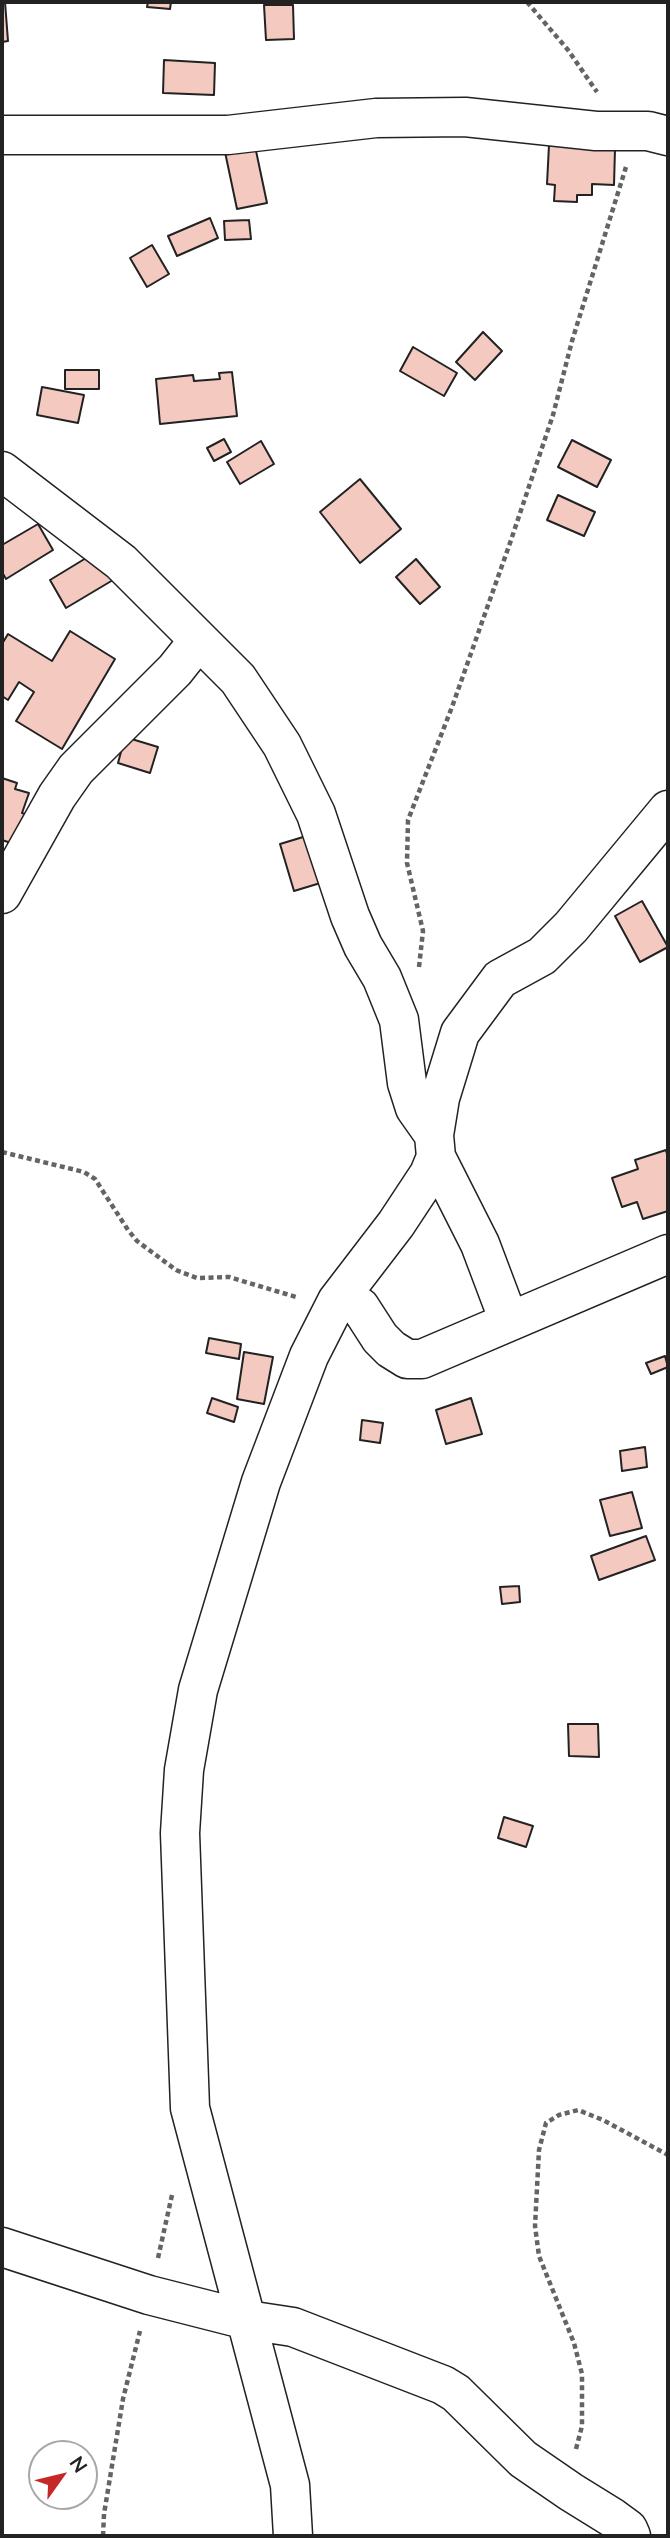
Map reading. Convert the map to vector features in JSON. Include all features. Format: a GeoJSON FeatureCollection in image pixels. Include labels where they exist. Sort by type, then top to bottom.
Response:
{"type":"FeatureCollection","features":[{"type":"Feature","properties":{"kind":"street"},"geometry":{"type":"LineString","coordinates":[[2,135],[228,135],[376,118],[465,117],[596,131],[648,131],[668,136]]}},
{"type":"Feature","properties":{"kind":"street"},"geometry":{"type":"LineString","coordinates":[[2,471],[121,562],[237,679],[282,745],[316,814],[349,916],[382,978],[399,1020],[407,1083],[415,1108],[480,1244],[509,1321]]}},
{"type":"Feature","properties":{"kind":"street"},"geometry":{"type":"LineString","coordinates":[[2,894],[57,796],[76,769],[175,670],[198,641]]}},
{"type":"Feature","properties":{"kind":"street"},"geometry":{"type":"LineString","coordinates":[[293,2536],[290,2485],[190,2108],[180,1833],[184,1770],[198,1690],[261,1482],[309,1356],[340,1298],[396,1224],[429,1174],[440,1098],[460,1033],[500,979],[541,956],[572,927],[668,810]]}},
{"type":"Feature","properties":{"kind":"street"},"geometry":{"type":"LineString","coordinates":[[340,1298],[360,1307],[380,1338],[407,1359],[422,1359],[668,1254]]}},
{"type":"Feature","properties":{"kind":"street"},"geometry":{"type":"LineString","coordinates":[[2,2246],[149,2295],[247,2320],[293,2327],[443,2385],[456,2393],[523,2459],[570,2493],[628,2529],[631,2536]]}},
{"type":"Feature","properties":{"kind":"path"},"geometry":{"type":"LineString","coordinates":[[399,1020],[416,986],[423,931],[407,863],[408,820],[452,707],[553,415],[572,341],[626,168],[622,131],[568,50],[527,2]]}},
{"type":"Feature","properties":{"kind":"path"},"geometry":{"type":"LineString","coordinates":[[2,1152],[84,1172],[95,1179],[137,1241],[176,1270],[197,1278],[229,1278],[284,1295],[319,1302],[340,1298]]}},
{"type":"Feature","properties":{"kind":"path"},"geometry":{"type":"LineString","coordinates":[[570,2493],[574,2458],[582,2426],[583,2374],[574,2343],[539,2256],[535,2226],[542,2136],[546,2123],[578,2110],[603,2120],[668,2155]]}},
{"type":"Feature","properties":{"kind":"building"},"geometry":{"type":"Polygon","coordinates":[[[2,2],[5,2],[8,41],[2,42],[2,2]]]}},
{"type":"Feature","properties":{"kind":"building"},"geometry":{"type":"Polygon","coordinates":[[[148,2],[171,2],[170,9],[147,7],[148,2]]]}},
{"type":"Feature","properties":{"kind":"building"},"geometry":{"type":"Polygon","coordinates":[[[264,5],[293,5],[294,39],[266,40],[264,5]]]}},
{"type":"Feature","properties":{"kind":"building"},"geometry":{"type":"Polygon","coordinates":[[[164,60],[215,63],[214,95],[163,93],[164,60]]]}},
{"type":"Feature","properties":{"kind":"building"},"geometry":{"type":"Polygon","coordinates":[[[549,145],[615,149],[614,185],[592,184],[592,195],[577,195],[577,202],[554,201],[555,185],[547,184],[549,145]]]}},
{"type":"Feature","properties":{"kind":"building"},"geometry":{"type":"Polygon","coordinates":[[[255,146],[267,203],[237,209],[225,152],[255,146]]]}},
{"type":"Feature","properties":{"kind":"building"},"geometry":{"type":"Polygon","coordinates":[[[210,218],[218,238],[177,256],[168,236],[210,218]]]}},
{"type":"Feature","properties":{"kind":"building"},"geometry":{"type":"Polygon","coordinates":[[[249,220],[251,239],[225,240],[224,221],[249,220]]]}},
{"type":"Feature","properties":{"kind":"building"},"geometry":{"type":"Polygon","coordinates":[[[152,245],[169,274],[147,287],[130,258],[152,245]]]}},
{"type":"Feature","properties":{"kind":"building"},"geometry":{"type":"Polygon","coordinates":[[[483,332],[502,351],[475,380],[456,362],[483,332]]]}},
{"type":"Feature","properties":{"kind":"building"},"geometry":{"type":"Polygon","coordinates":[[[413,347],[457,373],[444,396],[400,371],[413,347]]]}},
{"type":"Feature","properties":{"kind":"building"},"geometry":{"type":"Polygon","coordinates":[[[65,370],[99,370],[99,389],[65,389],[65,370]]]}},
{"type":"Feature","properties":{"kind":"building"},"geometry":{"type":"Polygon","coordinates":[[[232,372],[237,416],[160,424],[156,379],[193,375],[194,381],[220,379],[219,373],[232,372]]]}},
{"type":"Feature","properties":{"kind":"building"},"geometry":{"type":"Polygon","coordinates":[[[42,387],[84,395],[78,423],[37,415],[42,387]]]}},
{"type":"Feature","properties":{"kind":"building"},"geometry":{"type":"Polygon","coordinates":[[[224,439],[231,452],[214,461],[207,448],[224,439]]]}},
{"type":"Feature","properties":{"kind":"building"},"geometry":{"type":"Polygon","coordinates":[[[572,440],[611,460],[597,487],[558,467],[572,440]]]}},
{"type":"Feature","properties":{"kind":"building"},"geometry":{"type":"Polygon","coordinates":[[[261,441],[274,464],[240,484],[227,462],[261,441]]]}},
{"type":"Feature","properties":{"kind":"building"},"geometry":{"type":"Polygon","coordinates":[[[360,479],[401,529],[360,563],[320,512],[360,479]]]}},
{"type":"Feature","properties":{"kind":"building"},"geometry":{"type":"Polygon","coordinates":[[[558,495],[595,512],[584,536],[547,520],[558,495]]]}},
{"type":"Feature","properties":{"kind":"building"},"geometry":{"type":"Polygon","coordinates":[[[38,524],[53,550],[6,579],[2,572],[2,545],[38,524]]]}},
{"type":"Feature","properties":{"kind":"building"},"geometry":{"type":"Polygon","coordinates":[[[96,552],[113,580],[66,608],[50,580],[96,552]]]}},
{"type":"Feature","properties":{"kind":"building"},"geometry":{"type":"Polygon","coordinates":[[[416,559],[440,587],[420,604],[396,577],[416,559]]]}},
{"type":"Feature","properties":{"kind":"building"},"geometry":{"type":"Polygon","coordinates":[[[70,631],[115,659],[62,749],[16,721],[34,692],[19,682],[8,700],[2,696],[2,644],[8,634],[52,661],[70,631]]]}},
{"type":"Feature","properties":{"kind":"building"},"geometry":{"type":"Polygon","coordinates":[[[125,737],[158,747],[150,773],[118,763],[125,737]]]}},
{"type":"Feature","properties":{"kind":"building"},"geometry":{"type":"Polygon","coordinates":[[[2,778],[17,783],[15,789],[29,793],[22,813],[29,815],[20,846],[2,840],[2,778]]]}},
{"type":"Feature","properties":{"kind":"building"},"geometry":{"type":"Polygon","coordinates":[[[313,834],[327,881],[294,891],[280,844],[313,834]]]}},
{"type":"Feature","properties":{"kind":"building"},"geometry":{"type":"Polygon","coordinates":[[[642,901],[668,947],[640,962],[615,916],[642,901]]]}},
{"type":"Feature","properties":{"kind":"building"},"geometry":{"type":"Polygon","coordinates":[[[666,1150],[668,1211],[643,1219],[637,1202],[622,1207],[612,1178],[638,1169],[635,1160],[666,1150]]]}},
{"type":"Feature","properties":{"kind":"building"},"geometry":{"type":"Polygon","coordinates":[[[209,1338],[241,1344],[239,1359],[206,1353],[209,1338]]]}},
{"type":"Feature","properties":{"kind":"building"},"geometry":{"type":"Polygon","coordinates":[[[244,1352],[273,1357],[264,1404],[237,1399],[244,1352]]]}},
{"type":"Feature","properties":{"kind":"building"},"geometry":{"type":"Polygon","coordinates":[[[665,1356],[668,1367],[651,1374],[646,1363],[665,1356]]]}},
{"type":"Feature","properties":{"kind":"building"},"geometry":{"type":"Polygon","coordinates":[[[212,1398],[238,1407],[234,1422],[207,1413],[212,1398]]]}},
{"type":"Feature","properties":{"kind":"building"},"geometry":{"type":"Polygon","coordinates":[[[471,1398],[482,1434],[446,1444],[436,1410],[471,1398]]]}},
{"type":"Feature","properties":{"kind":"building"},"geometry":{"type":"Polygon","coordinates":[[[362,1420],[383,1423],[380,1443],[360,1440],[362,1420]]]}},
{"type":"Feature","properties":{"kind":"building"},"geometry":{"type":"Polygon","coordinates":[[[645,1447],[647,1467],[622,1471],[620,1451],[645,1447]]]}},
{"type":"Feature","properties":{"kind":"building"},"geometry":{"type":"Polygon","coordinates":[[[632,1492],[642,1528],[610,1536],[600,1500],[632,1492]]]}},
{"type":"Feature","properties":{"kind":"building"},"geometry":{"type":"Polygon","coordinates":[[[646,1536],[655,1560],[599,1580],[591,1556],[646,1536]]]}},
{"type":"Feature","properties":{"kind":"building"},"geometry":{"type":"Polygon","coordinates":[[[519,1586],[520,1602],[502,1604],[500,1587],[519,1586]]]}},
{"type":"Feature","properties":{"kind":"building"},"geometry":{"type":"Polygon","coordinates":[[[568,1724],[598,1724],[599,1757],[569,1756],[568,1724]]]}},
{"type":"Feature","properties":{"kind":"building"},"geometry":{"type":"Polygon","coordinates":[[[504,1817],[533,1826],[526,1847],[498,1838],[504,1817]]]}}]}
